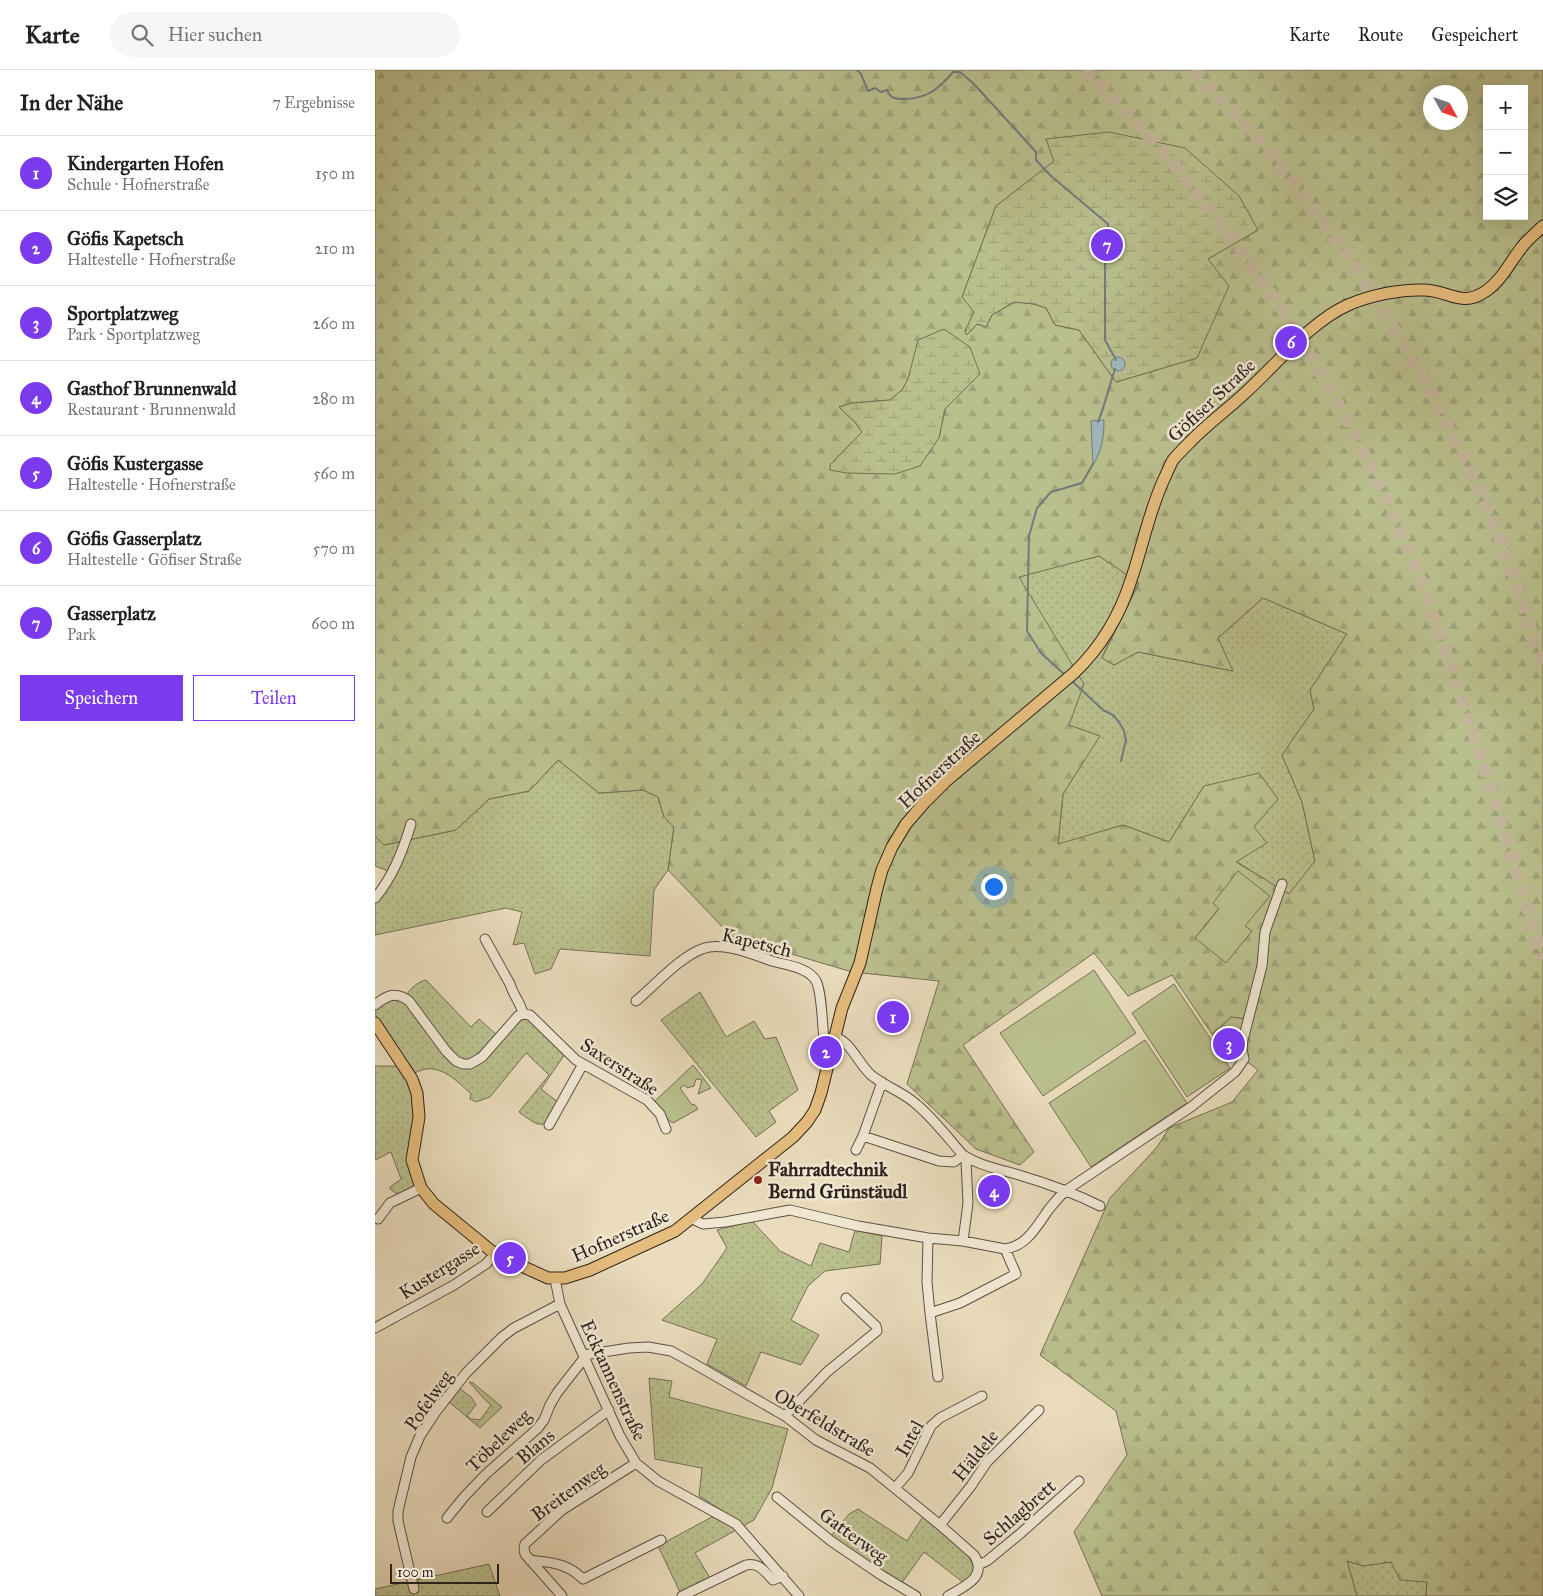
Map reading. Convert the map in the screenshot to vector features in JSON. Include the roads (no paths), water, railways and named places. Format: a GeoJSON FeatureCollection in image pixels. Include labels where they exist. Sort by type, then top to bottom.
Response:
{"type":"FeatureCollection","features":[{"type":"Feature","properties":{"kind":"main road","name":"Göfiser Straße"},"geometry":{"type":"LineString","coordinates":[[1074,673],[1091,656],[1108,632],[1121,607],[1131,582],[1156,495],[1173,460],[1190,442],[1245,394],[1319,323],[1336,311],[1363,299],[1414,290],[1435,291],[1461,299],[1470,299],[1494,285],[1522,246],[1543,226]]}},
{"type":"Feature","properties":{"kind":"main road","name":"Hofnerstraße"},"geometry":{"type":"LineString","coordinates":[[375,1023],[412,1078],[417,1093],[419,1117],[412,1160],[421,1188],[434,1204],[495,1254],[541,1276],[555,1279],[565,1278],[590,1270],[669,1234],[692,1219],[793,1137],[815,1110],[848,990],[850,973],[862,949],[882,870],[892,847],[906,824],[946,781],[1074,673]]}},
{"type":"Feature","properties":{"kind":"street"},"geometry":{"type":"LineString","coordinates":[[375,898],[389,879],[411,824]]}},
{"type":"Feature","properties":{"kind":"street"},"geometry":{"type":"LineString","coordinates":[[692,1219],[703,1224],[725,1222],[790,1210],[851,1225],[1005,1249],[1022,1243],[1031,1236],[1050,1208],[1065,1191],[1191,1107],[1235,1072],[1245,1059],[1242,1050],[1243,1040],[1262,966],[1265,932],[1282,884]]}},
{"type":"Feature","properties":{"kind":"street"},"geometry":{"type":"LineString","coordinates":[[375,1005],[391,995],[405,997],[451,1056],[463,1064],[470,1064],[482,1057],[518,1016],[523,1014],[522,1007],[512,992],[510,984],[485,939]]}},
{"type":"Feature","properties":{"kind":"street","name":"Kapetsch"},"geometry":{"type":"LineString","coordinates":[[636,1002],[670,970],[699,950],[709,946],[727,948],[787,964],[812,977],[818,988],[824,1038],[834,1040]]}},
{"type":"Feature","properties":{"kind":"street","name":"Saxerstraße"},"geometry":{"type":"LineString","coordinates":[[523,1014],[530,1015],[574,1058],[647,1100],[660,1114],[666,1129]]}},
{"type":"Feature","properties":{"kind":"street"},"geometry":{"type":"LineString","coordinates":[[834,1040],[843,1039],[865,1069],[917,1105],[963,1155],[966,1160],[968,1203],[963,1241]]}},
{"type":"Feature","properties":{"kind":"street"},"geometry":{"type":"LineString","coordinates":[[549,1125],[583,1064]]}},
{"type":"Feature","properties":{"kind":"street"},"geometry":{"type":"LineString","coordinates":[[856,1150],[863,1136],[882,1082]]}},
{"type":"Feature","properties":{"kind":"street"},"geometry":{"type":"LineString","coordinates":[[863,1136],[945,1162],[954,1162],[963,1155]]}},
{"type":"Feature","properties":{"kind":"street"},"geometry":{"type":"LineString","coordinates":[[963,1155],[975,1163],[1019,1175],[1100,1206]]}},
{"type":"Feature","properties":{"kind":"street"},"geometry":{"type":"LineString","coordinates":[[378,1218],[391,1203],[421,1188]]}},
{"type":"Feature","properties":{"kind":"street"},"geometry":{"type":"LineString","coordinates":[[928,1238],[927,1282],[938,1377]]}},
{"type":"Feature","properties":{"kind":"street"},"geometry":{"type":"LineString","coordinates":[[930,1313],[960,1303],[1016,1274],[1005,1249]]}},
{"type":"Feature","properties":{"kind":"street","name":"Kustergasse"},"geometry":{"type":"LineString","coordinates":[[375,1328],[454,1285],[487,1264],[495,1254]]}},
{"type":"Feature","properties":{"kind":"street","name":"Ecktannenstraße"},"geometry":{"type":"LineString","coordinates":[[555,1279],[560,1304],[620,1436],[636,1462],[658,1481],[736,1524],[799,1596]]}},
{"type":"Feature","properties":{"kind":"street"},"geometry":{"type":"LineString","coordinates":[[785,1416],[827,1372],[877,1331],[876,1326],[846,1298]]}},
{"type":"Feature","properties":{"kind":"street","name":"Pofelweg"},"geometry":{"type":"LineString","coordinates":[[413,1588],[398,1521],[398,1511],[410,1462],[420,1436],[466,1373],[490,1348],[514,1328],[560,1304]]}},
{"type":"Feature","properties":{"kind":"street","name":"Oberfeldstraße"},"geometry":{"type":"LineString","coordinates":[[585,1356],[629,1348],[648,1347],[671,1351],[785,1416],[816,1440],[870,1468],[974,1555],[978,1565]]}},
{"type":"Feature","properties":{"kind":"street","name":"Töbeleweg"},"geometry":{"type":"LineString","coordinates":[[447,1518],[486,1474],[537,1429],[544,1420],[549,1404],[585,1356]]}},
{"type":"Feature","properties":{"kind":"street","name":"Intel"},"geometry":{"type":"LineString","coordinates":[[895,1488],[908,1473],[931,1426],[940,1418],[982,1396]]}},
{"type":"Feature","properties":{"kind":"street","name":"Blans"},"geometry":{"type":"LineString","coordinates":[[487,1512],[541,1460],[609,1410]]}},
{"type":"Feature","properties":{"kind":"street","name":"Häldele"},"geometry":{"type":"LineString","coordinates":[[940,1525],[971,1486],[987,1462],[1039,1410]]}},
{"type":"Feature","properties":{"kind":"street","name":"Breitenweg"},"geometry":{"type":"LineString","coordinates":[[530,1560],[524,1549],[525,1544],[539,1530],[562,1510],[636,1462]]}},
{"type":"Feature","properties":{"kind":"street","name":"Schlagbrett"},"geometry":{"type":"LineString","coordinates":[[978,1565],[987,1561],[1021,1533],[1079,1481]]}},
{"type":"Feature","properties":{"kind":"street","name":"Gatterweg"},"geometry":{"type":"LineString","coordinates":[[777,1497],[831,1540],[881,1575],[916,1596]]}},
{"type":"Feature","properties":{"kind":"street"},"geometry":{"type":"LineString","coordinates":[[530,1560],[565,1565],[583,1579],[661,1540]]}},
{"type":"Feature","properties":{"kind":"street"},"geometry":{"type":"LineString","coordinates":[[530,1560],[562,1596]]}},
{"type":"Feature","properties":{"kind":"street"},"geometry":{"type":"LineString","coordinates":[[682,1596],[752,1563],[761,1567],[773,1580],[783,1576]]}},
{"type":"Feature","properties":{"kind":"street"},"geometry":{"type":"LineString","coordinates":[[948,1596],[971,1582],[979,1571],[978,1565]]}},
{"type":"Feature","properties":{"kind":"water"},"geometry":{"type":"Polygon","coordinates":[[[1118,357],[1123,359],[1125,364],[1123,369],[1118,371],[1113,369],[1111,364],[1113,359],[1118,357]]]}},
{"type":"Feature","properties":{"kind":"water"},"geometry":{"type":"Polygon","coordinates":[[[1104,420],[1102,443],[1093,465],[1091,421],[1104,420]]]}},
{"type":"Feature","properties":{"kind":"waterway"},"geometry":{"type":"LineString","coordinates":[[857,70],[861,74],[868,91],[875,88],[881,92],[887,90],[890,95],[898,99],[911,99],[925,95],[942,84],[953,72],[960,72],[974,84],[1036,152],[1036,160],[1051,176],[1108,224],[1105,256],[1105,340],[1116,360]]}},
{"type":"Feature","properties":{"kind":"waterway"},"geometry":{"type":"LineString","coordinates":[[1098,422],[1115,369]]}},
{"type":"Feature","properties":{"kind":"waterway"},"geometry":{"type":"LineString","coordinates":[[1064,674],[1041,653],[1027,631],[1029,536],[1037,508],[1051,492],[1082,483],[1093,464]]}},
{"type":"Feature","properties":{"kind":"waterway"},"geometry":{"type":"LineString","coordinates":[[1072,681],[1119,722],[1126,740],[1121,761]]}},
{"type":"Feature","properties":{"kind":"tunnel"},"geometry":{"type":"LineString","coordinates":[[1085,70],[1174,164],[1240,249],[1303,344],[1359,444],[1398,525],[1436,623],[1488,779],[1543,959]]}},
{"type":"Feature","properties":{"kind":"tunnel"},"geometry":{"type":"LineString","coordinates":[[1193,70],[1242,121],[1330,231],[1370,290],[1407,350],[1441,411],[1500,539],[1518,587],[1543,669]]}},
{"type":"Feature","properties":{"kind":"place","name":"Gasserplatz"},"geometry":{"type":"Point","coordinates":[1107,245]}},
{"type":"Feature","properties":{"kind":"place","name":"Göfis Gasserplatz"},"geometry":{"type":"Point","coordinates":[1291,342]}},
{"type":"Feature","properties":{"kind":"place","name":"Kindergarten Hofen"},"geometry":{"type":"Point","coordinates":[893,1017]}},
{"type":"Feature","properties":{"kind":"place","name":"Sportplatzweg"},"geometry":{"type":"Point","coordinates":[1229,1044]}},
{"type":"Feature","properties":{"kind":"place","name":"Göfis Kapetsch"},"geometry":{"type":"Point","coordinates":[826,1052]}},
{"type":"Feature","properties":{"kind":"place","name":"Fahrradtechnik Bernd Grünstäudl"},"geometry":{"type":"Point","coordinates":[758,1180]}},
{"type":"Feature","properties":{"kind":"place","name":"Gasthof Brunnenwald"},"geometry":{"type":"Point","coordinates":[994,1191]}},
{"type":"Feature","properties":{"kind":"place","name":"Göfis Kustergasse"},"geometry":{"type":"Point","coordinates":[510,1258]}}]}
